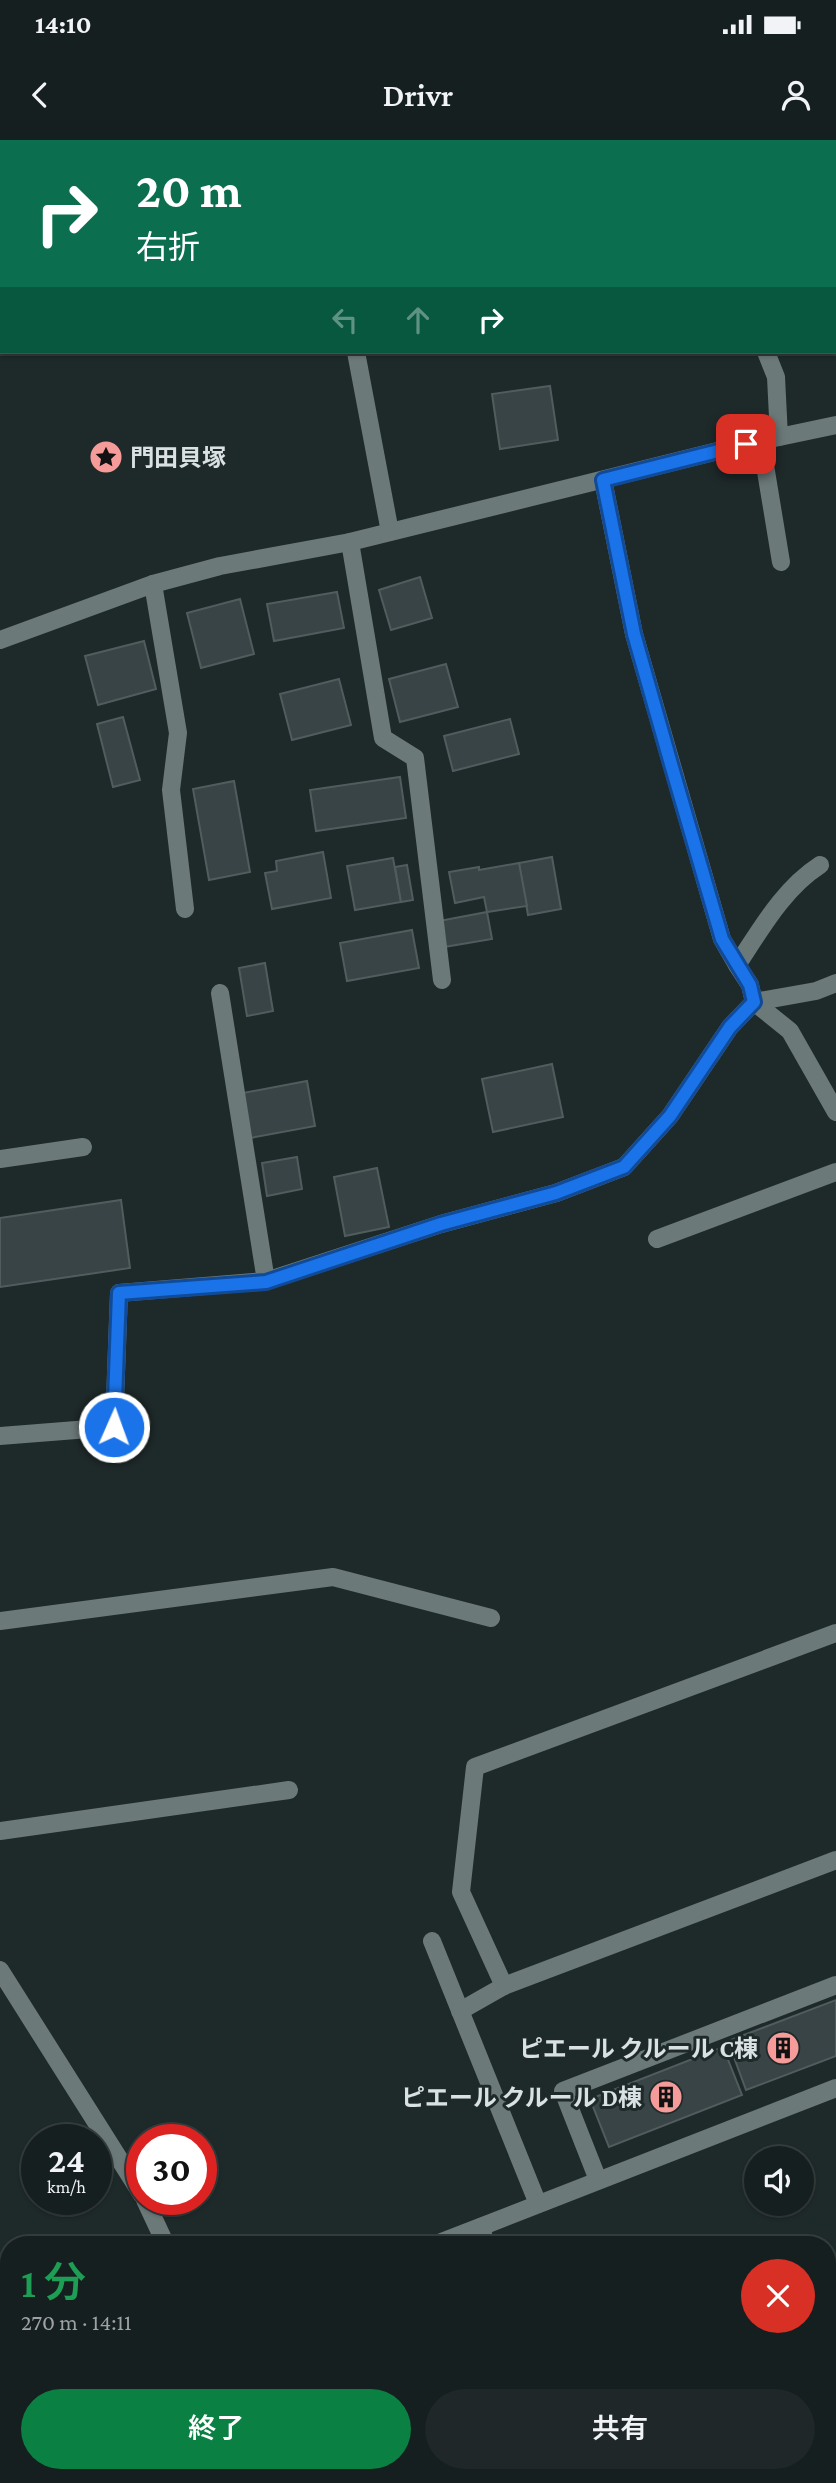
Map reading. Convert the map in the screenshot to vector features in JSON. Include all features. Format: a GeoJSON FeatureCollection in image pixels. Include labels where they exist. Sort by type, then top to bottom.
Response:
{"type":"FeatureCollection","features":[{"type":"Feature","properties":{"kind":"street"},"geometry":{"type":"LineString","coordinates":[[356,354],[390,532]]}},
{"type":"Feature","properties":{"kind":"street"},"geometry":{"type":"LineString","coordinates":[[767,354],[776,377],[770,439],[781,562]]}},
{"type":"Feature","properties":{"kind":"street"},"geometry":{"type":"LineString","coordinates":[[0,640],[153,584],[220,566],[350,542],[836,425]]}},
{"type":"Feature","properties":{"kind":"street"},"geometry":{"type":"LineString","coordinates":[[603,480],[634,634],[722,939],[750,985],[754,1002],[790,1031],[836,1112]]}},
{"type":"Feature","properties":{"kind":"street"},"geometry":{"type":"LineString","coordinates":[[350,542],[383,738],[415,758],[442,980]]}},
{"type":"Feature","properties":{"kind":"street"},"geometry":{"type":"LineString","coordinates":[[153,584],[178,733],[171,790],[185,909]]}},
{"type":"Feature","properties":{"kind":"street"},"geometry":{"type":"LineString","coordinates":[[737,965],[784,897],[803,876],[820,864]]}},
{"type":"Feature","properties":{"kind":"street"},"geometry":{"type":"LineString","coordinates":[[0,1436],[114,1427],[119,1293],[266,1282],[441,1224],[556,1193],[624,1167],[670,1116],[730,1027],[754,1002],[816,991],[836,984]]}},
{"type":"Feature","properties":{"kind":"street"},"geometry":{"type":"LineString","coordinates":[[220,993],[266,1282]]}},
{"type":"Feature","properties":{"kind":"street"},"geometry":{"type":"LineString","coordinates":[[0,1159],[83,1147]]}},
{"type":"Feature","properties":{"kind":"street"},"geometry":{"type":"LineString","coordinates":[[657,1239],[836,1172]]}},
{"type":"Feature","properties":{"kind":"street"},"geometry":{"type":"LineString","coordinates":[[0,1621],[333,1577],[491,1618]]}},
{"type":"Feature","properties":{"kind":"street"},"geometry":{"type":"LineString","coordinates":[[504,1986],[461,1892],[475,1767],[836,1633]]}},
{"type":"Feature","properties":{"kind":"street"},"geometry":{"type":"LineString","coordinates":[[0,1831],[289,1790]]}},
{"type":"Feature","properties":{"kind":"street"},"geometry":{"type":"LineString","coordinates":[[460,2011],[504,1986],[836,1860]]}},
{"type":"Feature","properties":{"kind":"street"},"geometry":{"type":"LineString","coordinates":[[432,1941],[538,2204]]}},
{"type":"Feature","properties":{"kind":"street"},"geometry":{"type":"LineString","coordinates":[[0,1970],[126,2170]]}},
{"type":"Feature","properties":{"kind":"street"},"geometry":{"type":"LineString","coordinates":[[598,2180],[563,2091],[836,1985]]}},
{"type":"Feature","properties":{"kind":"street"},"geometry":{"type":"LineString","coordinates":[[458,2236],[836,2088]]}},
{"type":"Feature","properties":{"kind":"street"},"geometry":{"type":"LineString","coordinates":[[152,2215],[162,2236]]}},
{"type":"Feature","properties":{"kind":"street"},"geometry":{"type":"LineString","coordinates":[[481,2227],[484,2236]]}},
{"type":"Feature","properties":{"kind":"building"},"geometry":{"type":"Polygon","coordinates":[[[550,386],[558,440],[500,449],[492,394],[550,386]]]}},
{"type":"Feature","properties":{"kind":"building"},"geometry":{"type":"Polygon","coordinates":[[[420,577],[432,618],[391,630],[379,590],[420,577]]]}},
{"type":"Feature","properties":{"kind":"building"},"geometry":{"type":"Polygon","coordinates":[[[337,592],[344,628],[274,641],[267,604],[337,592]]]}},
{"type":"Feature","properties":{"kind":"building"},"geometry":{"type":"Polygon","coordinates":[[[240,599],[254,654],[201,668],[187,613],[240,599]]]}},
{"type":"Feature","properties":{"kind":"building"},"geometry":{"type":"Polygon","coordinates":[[[144,641],[156,689],[98,705],[85,656],[144,641]]]}},
{"type":"Feature","properties":{"kind":"building"},"geometry":{"type":"Polygon","coordinates":[[[446,664],[458,707],[400,722],[389,679],[446,664]]]}},
{"type":"Feature","properties":{"kind":"building"},"geometry":{"type":"Polygon","coordinates":[[[339,679],[351,725],[292,740],[280,694],[339,679]]]}},
{"type":"Feature","properties":{"kind":"building"},"geometry":{"type":"Polygon","coordinates":[[[123,717],[140,780],[113,787],[97,724],[123,717]]]}},
{"type":"Feature","properties":{"kind":"building"},"geometry":{"type":"Polygon","coordinates":[[[510,719],[519,754],[453,771],[444,736],[510,719]]]}},
{"type":"Feature","properties":{"kind":"building"},"geometry":{"type":"Polygon","coordinates":[[[400,777],[406,818],[316,831],[310,790],[400,777]]]}},
{"type":"Feature","properties":{"kind":"building"},"geometry":{"type":"Polygon","coordinates":[[[234,781],[250,872],[209,880],[193,789],[234,781]]]}},
{"type":"Feature","properties":{"kind":"building"},"geometry":{"type":"Polygon","coordinates":[[[323,852],[331,898],[272,909],[265,873],[277,871],[276,861],[323,852]]]}},
{"type":"Feature","properties":{"kind":"building"},"geometry":{"type":"Polygon","coordinates":[[[552,857],[561,909],[528,915],[519,863],[552,857]]]}},
{"type":"Feature","properties":{"kind":"building"},"geometry":{"type":"Polygon","coordinates":[[[393,858],[401,902],[355,910],[347,866],[393,858]]]}},
{"type":"Feature","properties":{"kind":"building"},"geometry":{"type":"Polygon","coordinates":[[[519,863],[527,906],[487,912],[484,897],[455,903],[449,872],[519,863]]]}},
{"type":"Feature","properties":{"kind":"building"},"geometry":{"type":"Polygon","coordinates":[[[407,865],[413,900],[401,902],[395,867],[407,865]]]}},
{"type":"Feature","properties":{"kind":"building"},"geometry":{"type":"Polygon","coordinates":[[[487,912],[492,939],[444,947],[439,921],[487,912]]]}},
{"type":"Feature","properties":{"kind":"building"},"geometry":{"type":"Polygon","coordinates":[[[412,930],[419,968],[347,981],[340,943],[412,930]]]}},
{"type":"Feature","properties":{"kind":"building"},"geometry":{"type":"Polygon","coordinates":[[[265,963],[273,1011],[247,1016],[239,968],[265,963]]]}},
{"type":"Feature","properties":{"kind":"building"},"geometry":{"type":"Polygon","coordinates":[[[552,1064],[563,1117],[493,1132],[482,1079],[552,1064]]]}},
{"type":"Feature","properties":{"kind":"building"},"geometry":{"type":"Polygon","coordinates":[[[307,1081],[315,1126],[250,1138],[243,1093],[307,1081]]]}},
{"type":"Feature","properties":{"kind":"building"},"geometry":{"type":"Polygon","coordinates":[[[297,1157],[302,1189],[267,1196],[262,1163],[297,1157]]]}},
{"type":"Feature","properties":{"kind":"building"},"geometry":{"type":"Polygon","coordinates":[[[377,1168],[389,1227],[345,1236],[334,1177],[377,1168]]]}},
{"type":"Feature","properties":{"kind":"building"},"geometry":{"type":"Polygon","coordinates":[[[121,1200],[130,1268],[0,1287],[0,1218],[121,1200]]]}},
{"type":"Feature","properties":{"kind":"building","name":"ピエール クルール C棟"},"geometry":{"type":"Polygon","coordinates":[[[836,2000],[836,2056],[746,2090],[728,2041],[836,2000]]]}},
{"type":"Feature","properties":{"kind":"building","name":"ピエール クルール D棟"},"geometry":{"type":"Polygon","coordinates":[[[723,2047],[742,2095],[609,2147],[590,2099],[723,2047]]]}},
{"type":"Feature","properties":{"kind":"place","name":"門田貝塚"},"geometry":{"type":"Point","coordinates":[106,457]}},
{"type":"Feature","properties":{"kind":"place","name":"ピエール クルール C棟"},"geometry":{"type":"Point","coordinates":[783,2048]}},
{"type":"Feature","properties":{"kind":"place","name":"ピエール クルール D棟"},"geometry":{"type":"Point","coordinates":[666,2097]}},
{"type":"Feature","properties":{"kind":"route"},"geometry":{"type":"LineString","coordinates":[[114,1427],[119,1293],[266,1282],[441,1224],[556,1193],[624,1167],[670,1116],[730,1027],[754,1002],[750,985],[722,939],[671,764],[634,634],[603,480],[746,444]]}}]}
